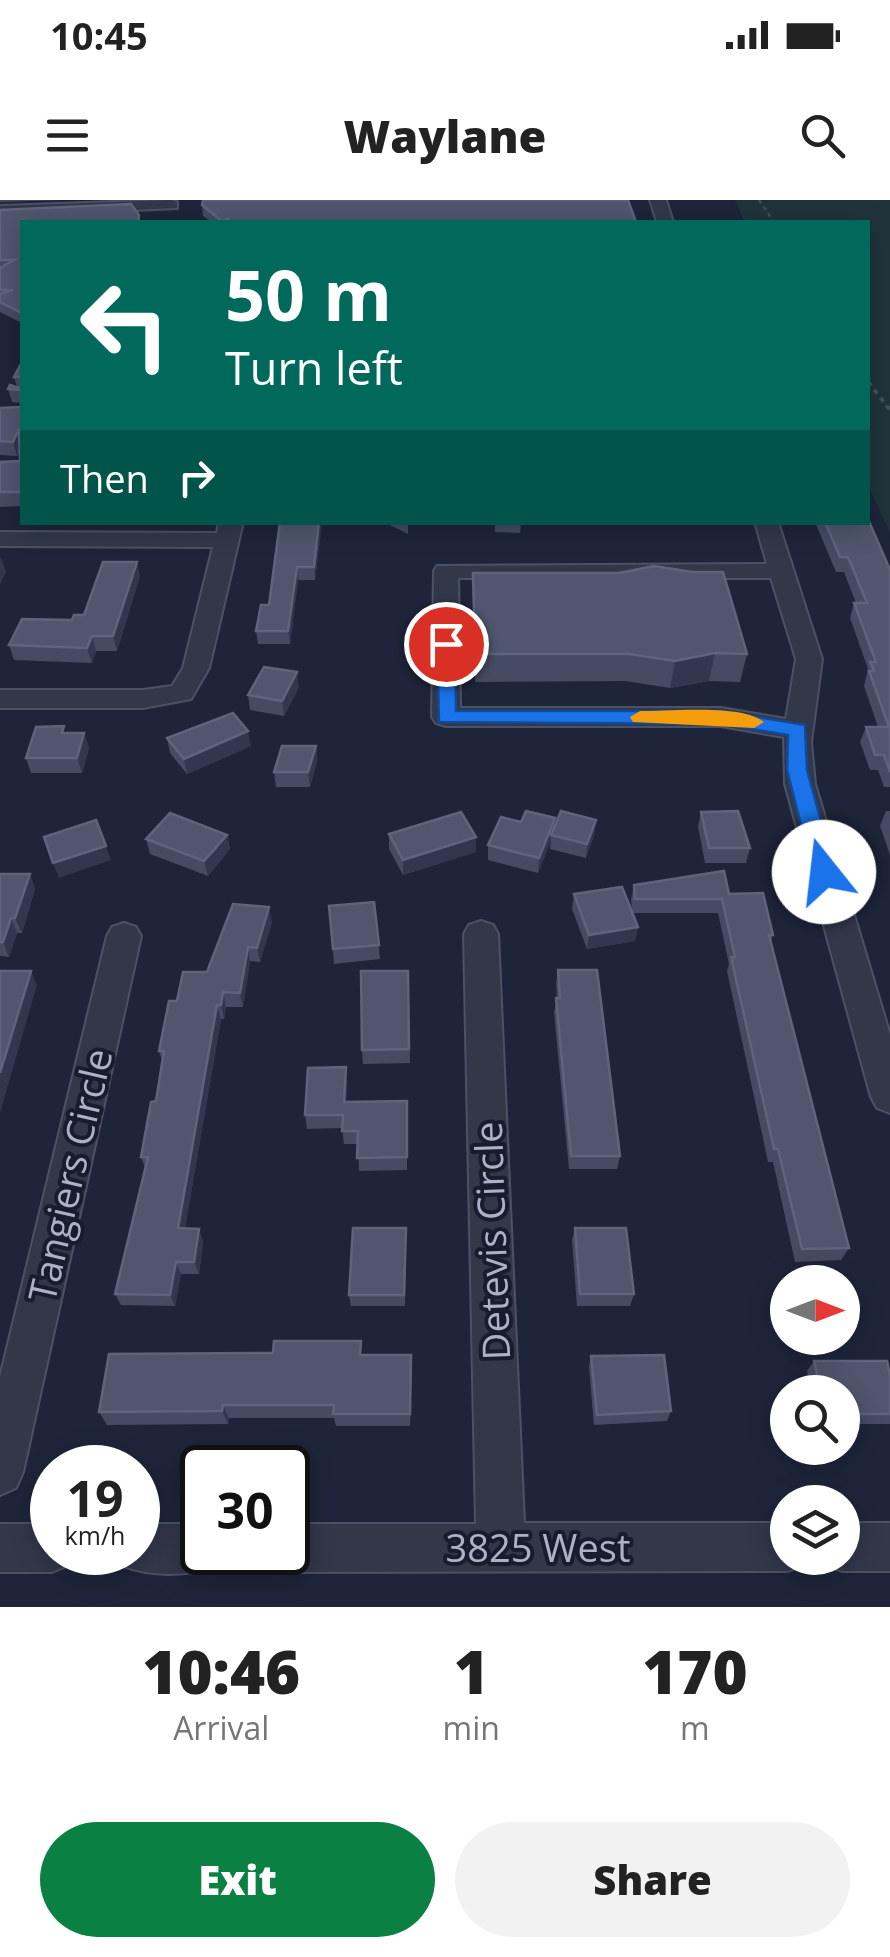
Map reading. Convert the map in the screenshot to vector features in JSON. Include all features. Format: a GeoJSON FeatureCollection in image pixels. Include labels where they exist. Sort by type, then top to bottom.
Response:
{"type":"FeatureCollection","features":[{"type":"Feature","properties":{"kind":"street"},"geometry":{"type":"LineString","coordinates":[[0,212],[173,209]]}},
{"type":"Feature","properties":{"kind":"street"},"geometry":{"type":"LineString","coordinates":[[767,525],[809,658],[798,730],[797,770],[802,798],[890,1097]]}},
{"type":"Feature","properties":{"kind":"street"},"geometry":{"type":"LineString","coordinates":[[0,539],[228,531],[196,668],[181,692],[143,700],[0,698]]}},
{"type":"Feature","properties":{"kind":"street"},"geometry":{"type":"LineString","coordinates":[[782,571],[446,571],[446,717],[721,717],[798,730]]}},
{"type":"Feature","properties":{"kind":"street","name":"Detevis Circle"},"geometry":{"type":"LineString","coordinates":[[481,934],[501,1548]]}},
{"type":"Feature","properties":{"kind":"street","name":"Tangiers Circle"},"geometry":{"type":"LineString","coordinates":[[0,1472],[124,936]]}},
{"type":"Feature","properties":{"kind":"street","name":"3825 West"},"geometry":{"type":"LineString","coordinates":[[310,1548],[770,1547]]}},
{"type":"Feature","properties":{"kind":"street"},"geometry":{"type":"LineString","coordinates":[[860,1547],[890,1547]]}},
{"type":"Feature","properties":{"kind":"street"},"geometry":{"type":"LineString","coordinates":[[0,1548],[30,1548]]}},
{"type":"Feature","properties":{"kind":"path"},"geometry":{"type":"LineString","coordinates":[[870,385],[890,410]]}},
{"type":"Feature","properties":{"kind":"shaded area"},"geometry":{"type":"Polygon","coordinates":[[[735,200],[890,200],[890,533],[870,489],[870,220],[744,220],[735,200]]]}},
{"type":"Feature","properties":{"kind":"building"},"geometry":{"type":"Polygon","coordinates":[[[203,200],[628,200],[635,220],[221,220],[202,205],[203,200]]]}},
{"type":"Feature","properties":{"kind":"building"},"geometry":{"type":"Polygon","coordinates":[[[131,204],[139,215],[138,220],[20,220],[20,312],[0,302],[0,294],[13,290],[0,290],[0,268],[14,260],[0,260],[0,210],[131,204]]]}},
{"type":"Feature","properties":{"kind":"building"},"geometry":{"type":"Polygon","coordinates":[[[20,407],[20,461],[19,429],[13,442],[0,441],[0,408],[20,407]]]}},
{"type":"Feature","properties":{"kind":"building"},"geometry":{"type":"Polygon","coordinates":[[[20,461],[20,492],[0,492],[0,462],[20,461]]]}},
{"type":"Feature","properties":{"kind":"building"},"geometry":{"type":"Polygon","coordinates":[[[870,524],[890,570],[890,772],[884,755],[875,755],[866,727],[889,727],[869,671],[874,671],[870,662],[876,662],[854,603],[867,603],[848,557],[840,557],[826,525],[870,524]]]}},
{"type":"Feature","properties":{"kind":"building"},"geometry":{"type":"Polygon","coordinates":[[[280,525],[319,525],[314,567],[297,567],[288,631],[256,631],[261,605],[269,605],[280,525]]]}},
{"type":"Feature","properties":{"kind":"building"},"geometry":{"type":"Polygon","coordinates":[[[103,562],[137,562],[113,636],[92,636],[87,648],[9,645],[22,619],[72,620],[74,615],[84,615],[103,562]]]}},
{"type":"Feature","properties":{"kind":"building"},"geometry":{"type":"Polygon","coordinates":[[[654,566],[723,572],[747,654],[715,653],[675,661],[629,654],[475,654],[473,573],[619,573],[654,566]]]}},
{"type":"Feature","properties":{"kind":"building"},"geometry":{"type":"Polygon","coordinates":[[[264,667],[297,672],[282,701],[248,695],[264,667]]]}},
{"type":"Feature","properties":{"kind":"building"},"geometry":{"type":"Polygon","coordinates":[[[233,713],[248,731],[184,759],[167,738],[233,713]]]}},
{"type":"Feature","properties":{"kind":"building"},"geometry":{"type":"Polygon","coordinates":[[[64,726],[62,733],[84,733],[77,758],[26,758],[36,727],[64,726]]]}},
{"type":"Feature","properties":{"kind":"building"},"geometry":{"type":"Polygon","coordinates":[[[282,746],[316,746],[308,772],[274,772],[282,746]]]}},
{"type":"Feature","properties":{"kind":"building"},"geometry":{"type":"Polygon","coordinates":[[[526,811],[555,818],[539,858],[488,845],[501,817],[521,822],[526,811]]]}},
{"type":"Feature","properties":{"kind":"building"},"geometry":{"type":"Polygon","coordinates":[[[561,811],[596,820],[587,844],[551,835],[561,811]]]}},
{"type":"Feature","properties":{"kind":"building"},"geometry":{"type":"Polygon","coordinates":[[[738,811],[750,848],[709,848],[701,812],[738,811]]]}},
{"type":"Feature","properties":{"kind":"building"},"geometry":{"type":"Polygon","coordinates":[[[461,812],[476,837],[403,860],[389,834],[461,812]]]}},
{"type":"Feature","properties":{"kind":"building"},"geometry":{"type":"Polygon","coordinates":[[[170,813],[227,835],[204,861],[146,839],[170,813]]]}},
{"type":"Feature","properties":{"kind":"building"},"geometry":{"type":"Polygon","coordinates":[[[96,820],[106,846],[53,863],[44,837],[96,820]]]}},
{"type":"Feature","properties":{"kind":"building"},"geometry":{"type":"Polygon","coordinates":[[[724,871],[729,894],[763,893],[773,935],[769,935],[849,1248],[802,1249],[778,1149],[774,1149],[722,899],[635,899],[634,885],[724,871]]]}},
{"type":"Feature","properties":{"kind":"building"},"geometry":{"type":"Polygon","coordinates":[[[0,874],[30,874],[3,942],[0,942],[0,874]]]}},
{"type":"Feature","properties":{"kind":"building"},"geometry":{"type":"Polygon","coordinates":[[[622,887],[638,927],[589,935],[574,894],[622,887]]]}},
{"type":"Feature","properties":{"kind":"building"},"geometry":{"type":"Polygon","coordinates":[[[374,902],[379,945],[333,949],[329,906],[374,902]]]}},
{"type":"Feature","properties":{"kind":"building"},"geometry":{"type":"Polygon","coordinates":[[[233,904],[269,907],[257,948],[248,947],[240,993],[223,992],[221,1005],[217,1005],[178,1228],[199,1229],[194,1262],[176,1262],[170,1295],[115,1294],[148,1157],[141,1157],[151,1102],[156,1101],[164,1051],[159,1051],[169,1001],[177,1001],[183,972],[207,972],[233,904]]]}},
{"type":"Feature","properties":{"kind":"building"},"geometry":{"type":"Polygon","coordinates":[[[558,970],[597,970],[620,1156],[571,1156],[556,998],[560,998],[558,970]]]}},
{"type":"Feature","properties":{"kind":"building"},"geometry":{"type":"Polygon","coordinates":[[[0,971],[31,971],[0,1073],[0,971]]]}},
{"type":"Feature","properties":{"kind":"building"},"geometry":{"type":"Polygon","coordinates":[[[361,971],[408,971],[409,1049],[362,1050],[361,971]]]}},
{"type":"Feature","properties":{"kind":"building"},"geometry":{"type":"Polygon","coordinates":[[[346,1067],[344,1102],[407,1101],[407,1157],[357,1158],[358,1131],[342,1131],[343,1115],[305,1115],[308,1068],[346,1067]]]}},
{"type":"Feature","properties":{"kind":"building"},"geometry":{"type":"Polygon","coordinates":[[[353,1228],[406,1228],[404,1295],[349,1295],[353,1228]]]}},
{"type":"Feature","properties":{"kind":"building"},"geometry":{"type":"Polygon","coordinates":[[[575,1228],[626,1228],[634,1294],[580,1294],[575,1228]]]}},
{"type":"Feature","properties":{"kind":"building"},"geometry":{"type":"Polygon","coordinates":[[[274,1341],[361,1341],[360,1355],[411,1355],[410,1414],[333,1414],[334,1405],[223,1405],[222,1411],[99,1412],[109,1354],[273,1353],[274,1341]]]}},
{"type":"Feature","properties":{"kind":"building"},"geometry":{"type":"Polygon","coordinates":[[[664,1355],[671,1411],[597,1415],[591,1356],[664,1355]]]}},
{"type":"Feature","properties":{"kind":"building"},"geometry":{"type":"Polygon","coordinates":[[[814,1361],[887,1361],[890,1414],[860,1414],[860,1375],[817,1375],[814,1361]]]}},
{"type":"Feature","properties":{"kind":"slow traffic"},"geometry":{"type":"LineString","coordinates":[[640,717],[721,717],[754,722]]}},
{"type":"Feature","properties":{"kind":"route"},"geometry":{"type":"LineString","coordinates":[[446,644],[446,717],[721,717],[798,730],[797,770],[802,798],[824,872]]}}]}
